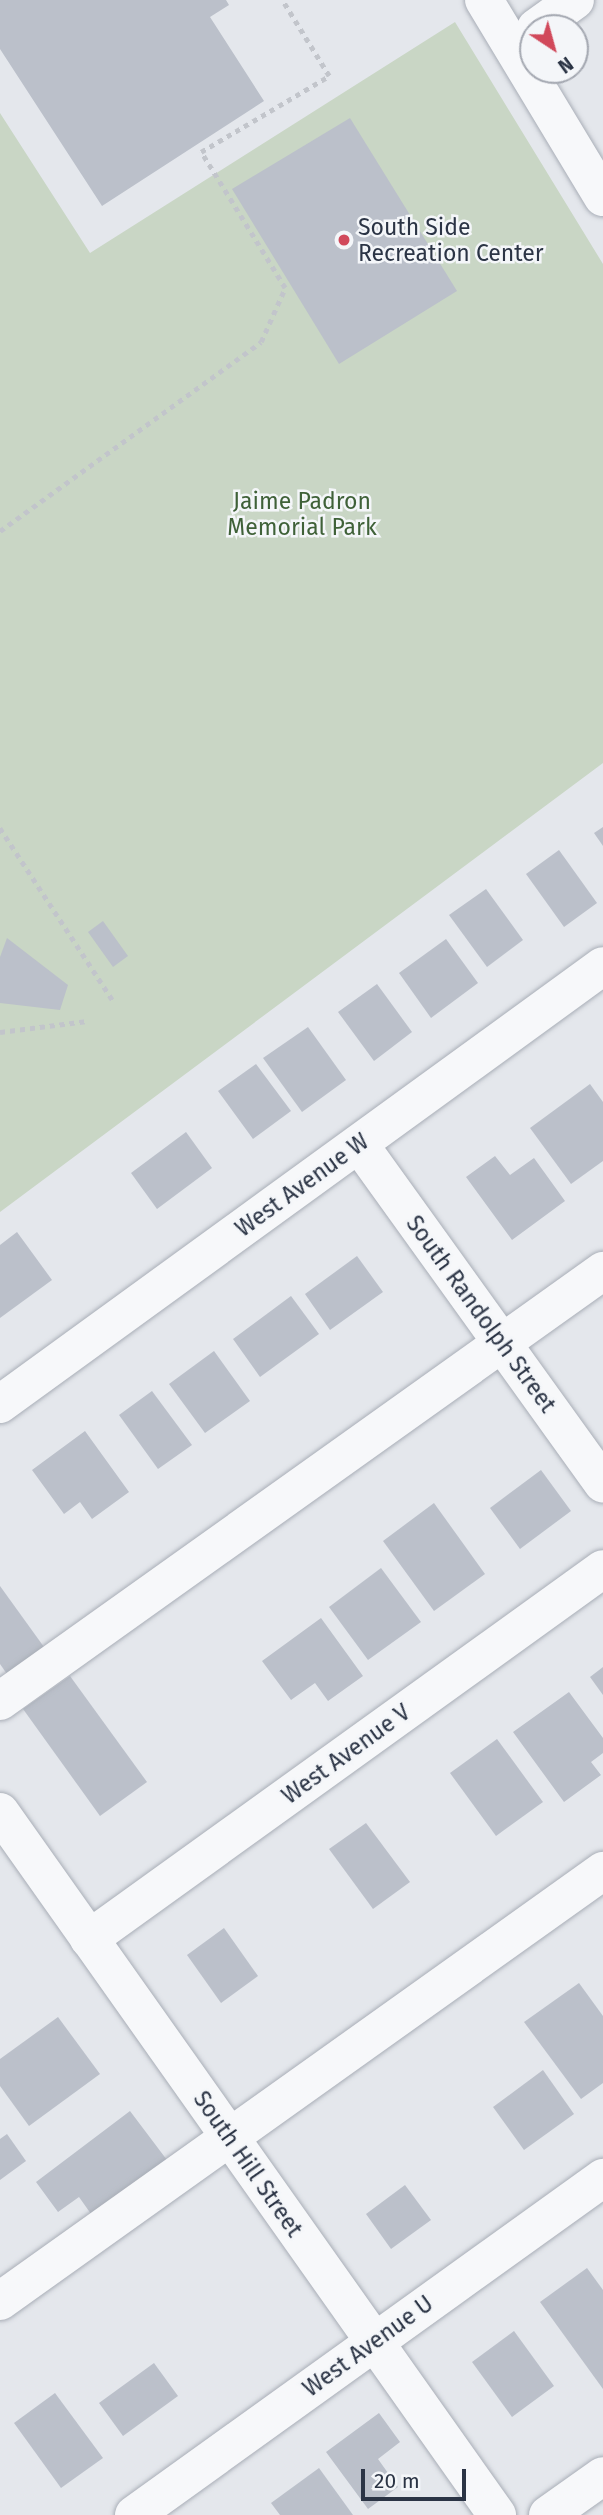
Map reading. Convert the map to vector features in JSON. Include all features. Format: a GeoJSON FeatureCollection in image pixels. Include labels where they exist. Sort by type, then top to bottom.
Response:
{"type":"FeatureCollection","features":[{"type":"Feature","properties":{"kind":"street"},"geometry":{"type":"LineString","coordinates":[[484,0],[519,28]]}},
{"type":"Feature","properties":{"kind":"street"},"geometry":{"type":"LineString","coordinates":[[556,14],[575,0]]}},
{"type":"Feature","properties":{"kind":"street"},"geometry":{"type":"LineString","coordinates":[[550,84],[603,197]]}},
{"type":"Feature","properties":{"kind":"street","name":"West Avenue W"},"geometry":{"type":"LineString","coordinates":[[0,1404],[603,966]]}},
{"type":"Feature","properties":{"kind":"street","name":"South Randolph Street"},"geometry":{"type":"LineString","coordinates":[[359,1144],[603,1484]]}},
{"type":"Feature","properties":{"kind":"street"},"geometry":{"type":"LineString","coordinates":[[0,1701],[603,1271]]}},
{"type":"Feature","properties":{"kind":"street","name":"West Avenue V"},"geometry":{"type":"LineString","coordinates":[[89,1939],[603,1569]]}},
{"type":"Feature","properties":{"kind":"street","name":"South Hill Street"},"geometry":{"type":"LineString","coordinates":[[0,1812],[496,2515]]}},
{"type":"Feature","properties":{"kind":"street"},"geometry":{"type":"LineString","coordinates":[[0,2301],[603,1871]]}},
{"type":"Feature","properties":{"kind":"street","name":"West Avenue U"},"geometry":{"type":"LineString","coordinates":[[134,2515],[603,2178]]}},
{"type":"Feature","properties":{"kind":"street"},"geometry":{"type":"LineString","coordinates":[[548,2515],[603,2476]]}},
{"type":"Feature","properties":{"kind":"path"},"geometry":{"type":"LineString","coordinates":[[0,531],[261,342],[285,288],[201,152],[329,76],[282,0]]}},
{"type":"Feature","properties":{"kind":"path"},"geometry":{"type":"LineString","coordinates":[[0,828],[114,1002]]}},
{"type":"Feature","properties":{"kind":"path"},"geometry":{"type":"LineString","coordinates":[[0,1032],[87,1021]]}},
{"type":"Feature","properties":{"kind":"green space","name":"Jaime Padron Memorial Park"},"geometry":{"type":"Polygon","coordinates":[[[455,22],[603,264],[603,763],[0,1212],[0,113],[90,253],[455,22]]]}},
{"type":"Feature","properties":{"kind":"building"},"geometry":{"type":"Polygon","coordinates":[[[0,0],[226,0],[229,5],[210,17],[264,101],[102,206],[0,49],[0,0]]]}},
{"type":"Feature","properties":{"kind":"building","name":"South Side Recreation Center"},"geometry":{"type":"Polygon","coordinates":[[[350,118],[457,291],[339,364],[232,189],[350,118]]]}},
{"type":"Feature","properties":{"kind":"building"},"geometry":{"type":"Polygon","coordinates":[[[603,827],[603,846],[594,833],[603,827]]]}},
{"type":"Feature","properties":{"kind":"building"},"geometry":{"type":"Polygon","coordinates":[[[559,850],[597,903],[564,927],[526,874],[559,850]]]}},
{"type":"Feature","properties":{"kind":"building"},"geometry":{"type":"Polygon","coordinates":[[[486,889],[523,940],[487,967],[449,915],[486,889]]]}},
{"type":"Feature","properties":{"kind":"building"},"geometry":{"type":"Polygon","coordinates":[[[103,921],[128,956],[113,967],[88,932],[103,921]]]}},
{"type":"Feature","properties":{"kind":"building"},"geometry":{"type":"Polygon","coordinates":[[[7,938],[68,985],[60,1010],[0,1003],[0,957],[7,938]]]}},
{"type":"Feature","properties":{"kind":"building"},"geometry":{"type":"Polygon","coordinates":[[[446,939],[478,983],[431,1018],[399,973],[446,939]]]}},
{"type":"Feature","properties":{"kind":"building"},"geometry":{"type":"Polygon","coordinates":[[[377,984],[412,1032],[374,1061],[338,1012],[377,984]]]}},
{"type":"Feature","properties":{"kind":"building"},"geometry":{"type":"Polygon","coordinates":[[[308,1027],[346,1080],[302,1112],[263,1058],[308,1027]]]}},
{"type":"Feature","properties":{"kind":"building"},"geometry":{"type":"Polygon","coordinates":[[[256,1064],[291,1111],[253,1139],[218,1091],[256,1064]]]}},
{"type":"Feature","properties":{"kind":"building"},"geometry":{"type":"Polygon","coordinates":[[[590,1084],[603,1102],[603,1161],[571,1184],[530,1128],[590,1084]]]}},
{"type":"Feature","properties":{"kind":"building"},"geometry":{"type":"Polygon","coordinates":[[[186,1132],[212,1168],[157,1209],[131,1173],[186,1132]]]}},
{"type":"Feature","properties":{"kind":"building"},"geometry":{"type":"Polygon","coordinates":[[[495,1156],[510,1175],[534,1158],[565,1201],[512,1240],[466,1177],[495,1156]]]}},
{"type":"Feature","properties":{"kind":"building"},"geometry":{"type":"Polygon","coordinates":[[[17,1232],[52,1280],[0,1318],[0,1245],[17,1232]]]}},
{"type":"Feature","properties":{"kind":"building"},"geometry":{"type":"Polygon","coordinates":[[[357,1256],[383,1292],[330,1330],[305,1294],[357,1256]]]}},
{"type":"Feature","properties":{"kind":"building"},"geometry":{"type":"Polygon","coordinates":[[[291,1296],[319,1334],[260,1377],[233,1339],[291,1296]]]}},
{"type":"Feature","properties":{"kind":"building"},"geometry":{"type":"Polygon","coordinates":[[[214,1351],[250,1401],[205,1433],[169,1384],[214,1351]]]}},
{"type":"Feature","properties":{"kind":"building"},"geometry":{"type":"Polygon","coordinates":[[[152,1391],[192,1445],[158,1469],[119,1415],[152,1391]]]}},
{"type":"Feature","properties":{"kind":"building"},"geometry":{"type":"Polygon","coordinates":[[[85,1431],[129,1492],[92,1519],[80,1502],[64,1514],[32,1470],[85,1431]]]}},
{"type":"Feature","properties":{"kind":"building"},"geometry":{"type":"Polygon","coordinates":[[[541,1470],[571,1511],[520,1549],[490,1508],[541,1470]]]}},
{"type":"Feature","properties":{"kind":"building"},"geometry":{"type":"Polygon","coordinates":[[[434,1503],[485,1574],[434,1611],[383,1541],[434,1503]]]}},
{"type":"Feature","properties":{"kind":"building"},"geometry":{"type":"Polygon","coordinates":[[[381,1568],[421,1622],[368,1660],[329,1607],[381,1568]]]}},
{"type":"Feature","properties":{"kind":"building"},"geometry":{"type":"Polygon","coordinates":[[[0,1586],[44,1647],[7,1674],[0,1664],[0,1586]]]}},
{"type":"Feature","properties":{"kind":"building"},"geometry":{"type":"Polygon","coordinates":[[[321,1618],[363,1676],[328,1701],[315,1683],[291,1700],[262,1661],[321,1618]]]}},
{"type":"Feature","properties":{"kind":"building"},"geometry":{"type":"Polygon","coordinates":[[[603,1667],[603,1695],[590,1677],[603,1667]]]}},
{"type":"Feature","properties":{"kind":"building"},"geometry":{"type":"Polygon","coordinates":[[[70,1676],[147,1782],[100,1816],[23,1709],[70,1676]]]}},
{"type":"Feature","properties":{"kind":"building"},"geometry":{"type":"Polygon","coordinates":[[[569,1692],[603,1738],[603,1753],[591,1762],[601,1775],[564,1802],[513,1732],[569,1692]]]}},
{"type":"Feature","properties":{"kind":"building"},"geometry":{"type":"Polygon","coordinates":[[[497,1739],[543,1802],[496,1836],[450,1773],[497,1739]]]}},
{"type":"Feature","properties":{"kind":"building"},"geometry":{"type":"Polygon","coordinates":[[[366,1823],[410,1882],[373,1909],[329,1849],[366,1823]]]}},
{"type":"Feature","properties":{"kind":"building"},"geometry":{"type":"Polygon","coordinates":[[[224,1928],[258,1976],[221,2003],[187,1955],[224,1928]]]}},
{"type":"Feature","properties":{"kind":"building"},"geometry":{"type":"Polygon","coordinates":[[[579,1983],[603,2016],[603,2083],[581,2099],[524,2022],[579,1983]]]}},
{"type":"Feature","properties":{"kind":"building"},"geometry":{"type":"Polygon","coordinates":[[[58,2017],[100,2074],[29,2126],[0,2086],[0,2059],[58,2017]]]}},
{"type":"Feature","properties":{"kind":"building"},"geometry":{"type":"Polygon","coordinates":[[[543,2070],[574,2114],[524,2150],[493,2107],[543,2070]]]}},
{"type":"Feature","properties":{"kind":"building"},"geometry":{"type":"Polygon","coordinates":[[[130,2111],[170,2164],[96,2221],[79,2197],[58,2212],[36,2182],[130,2111]]]}},
{"type":"Feature","properties":{"kind":"building"},"geometry":{"type":"Polygon","coordinates":[[[7,2134],[26,2161],[0,2180],[0,2139],[7,2134]]]}},
{"type":"Feature","properties":{"kind":"building"},"geometry":{"type":"Polygon","coordinates":[[[405,2185],[431,2220],[391,2249],[366,2214],[405,2185]]]}},
{"type":"Feature","properties":{"kind":"building"},"geometry":{"type":"Polygon","coordinates":[[[587,2268],[603,2290],[603,2389],[540,2302],[587,2268]]]}},
{"type":"Feature","properties":{"kind":"building"},"geometry":{"type":"Polygon","coordinates":[[[514,2331],[554,2386],[512,2417],[472,2362],[514,2331]]]}},
{"type":"Feature","properties":{"kind":"building"},"geometry":{"type":"Polygon","coordinates":[[[154,2363],[178,2396],[123,2436],[99,2403],[154,2363]]]}},
{"type":"Feature","properties":{"kind":"building"},"geometry":{"type":"Polygon","coordinates":[[[55,2393],[103,2458],[61,2488],[14,2423],[55,2393]]]}},
{"type":"Feature","properties":{"kind":"building"},"geometry":{"type":"Polygon","coordinates":[[[379,2413],[400,2442],[378,2459],[398,2487],[368,2509],[326,2452],[379,2413]]]}},
{"type":"Feature","properties":{"kind":"building"},"geometry":{"type":"Polygon","coordinates":[[[319,2468],[353,2515],[280,2515],[271,2503],[319,2468]]]}},
{"type":"Feature","properties":{"kind":"place","name":"South Side Recreation Center"},"geometry":{"type":"Point","coordinates":[344,240]}}]}
